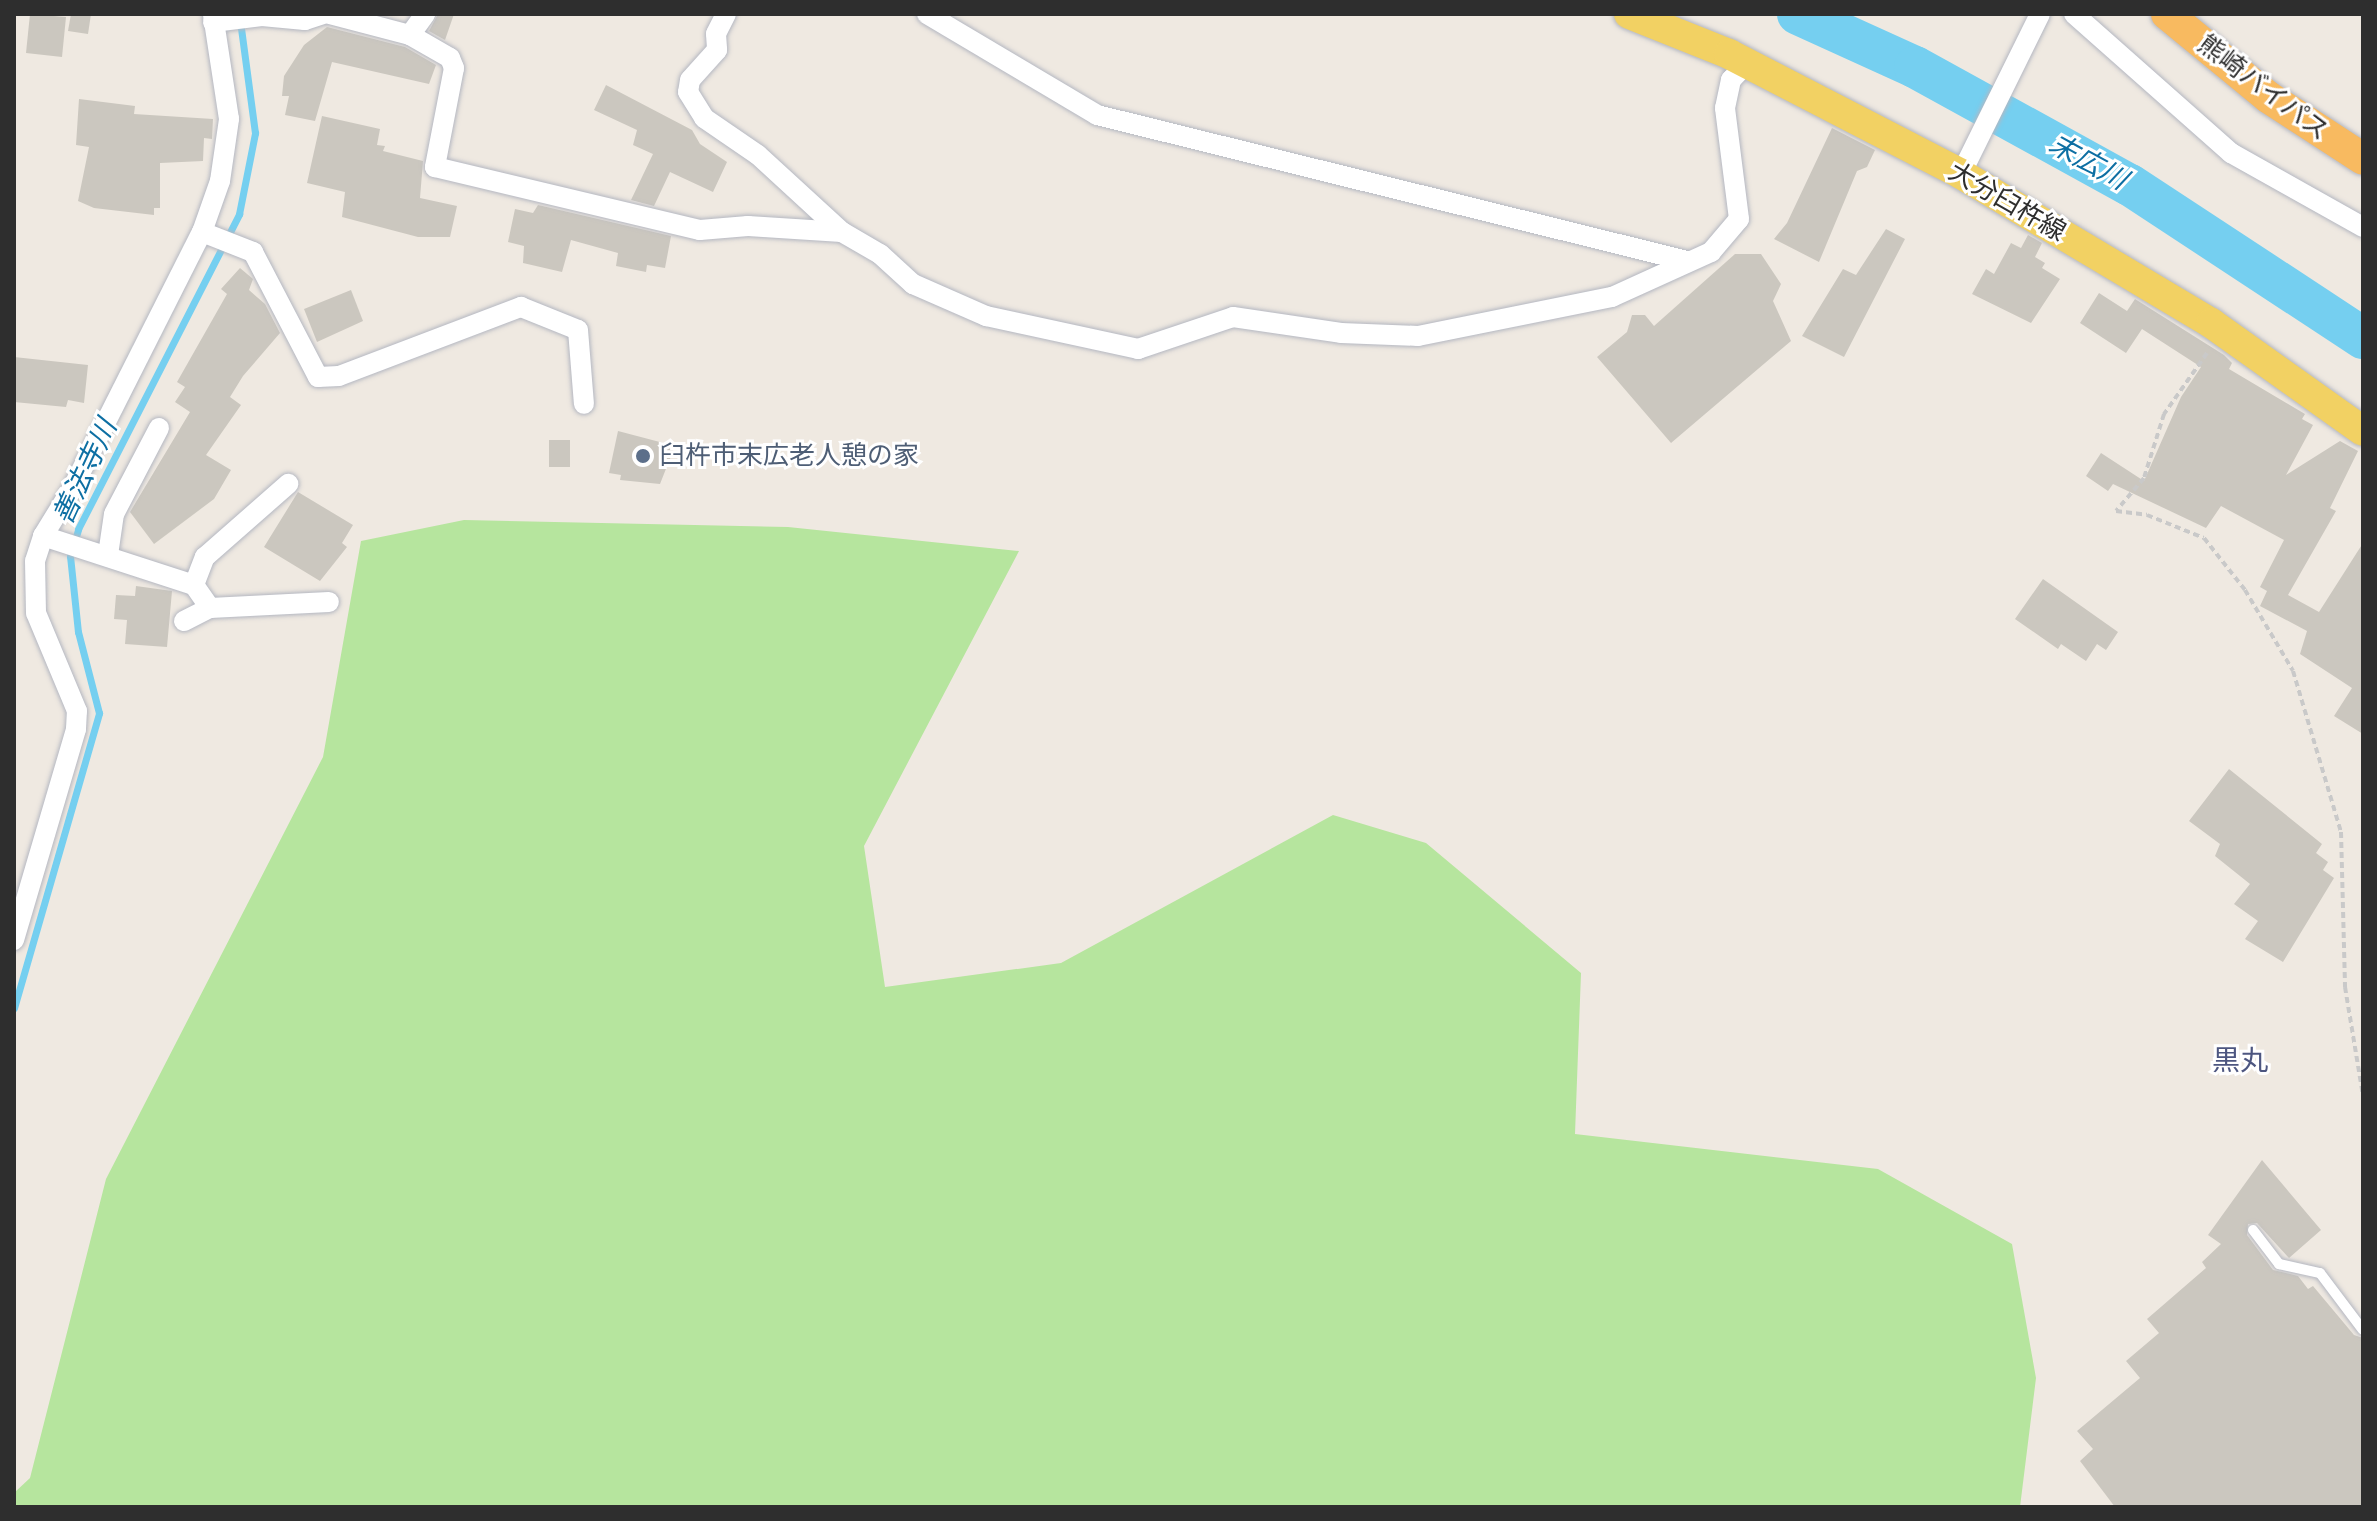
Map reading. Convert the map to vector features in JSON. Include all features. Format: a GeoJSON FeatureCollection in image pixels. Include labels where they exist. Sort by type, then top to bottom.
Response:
{"type":"FeatureCollection","features":[{"type":"Feature","properties":{"kind":"highway","name":"熊崎バイパス"},"geometry":{"type":"LineString","coordinates":[[2167,14],[2268,97],[2363,159]]}},
{"type":"Feature","properties":{"kind":"main road","name":"大分臼杵線"},"geometry":{"type":"LineString","coordinates":[[1629,14],[1747,63],[1966,163],[2211,323],[2363,431]]}},
{"type":"Feature","properties":{"kind":"street"},"geometry":{"type":"LineString","coordinates":[[14,940],[76,729],[77,711],[36,613],[35,561],[205,233],[229,146],[226,91],[216,19],[262,16],[305,20],[327,14],[410,35],[450,58],[454,68],[435,167],[690,228],[748,226],[842,232]]}},
{"type":"Feature","properties":{"kind":"street"},"geometry":{"type":"LineString","coordinates":[[410,35],[425,14]]}},
{"type":"Feature","properties":{"kind":"street"},"geometry":{"type":"LineString","coordinates":[[703,14],[716,34],[717,50],[690,80],[688,92],[698,109],[842,232],[880,254],[913,284],[986,316],[1138,349],[1233,317],[1341,333],[1418,336],[1612,297],[1711,252],[1739,219],[1725,108],[1731,80],[1747,63]]}},
{"type":"Feature","properties":{"kind":"street"},"geometry":{"type":"LineString","coordinates":[[716,34],[726,14]]}},
{"type":"Feature","properties":{"kind":"street"},"geometry":{"type":"LineString","coordinates":[[927,14],[1097,115],[1687,261]]}},
{"type":"Feature","properties":{"kind":"street"},"geometry":{"type":"LineString","coordinates":[[1966,163],[2040,14]]}},
{"type":"Feature","properties":{"kind":"street"},"geometry":{"type":"LineString","coordinates":[[2074,14],[2231,153],[2363,227]]}},
{"type":"Feature","properties":{"kind":"street"},"geometry":{"type":"LineString","coordinates":[[205,233],[253,252],[318,377],[339,376],[521,307],[578,330],[584,404]]}},
{"type":"Feature","properties":{"kind":"street"},"geometry":{"type":"LineString","coordinates":[[102,553],[114,514],[159,428]]}},
{"type":"Feature","properties":{"kind":"street"},"geometry":{"type":"LineString","coordinates":[[194,585],[205,557],[288,484]]}},
{"type":"Feature","properties":{"kind":"street"},"geometry":{"type":"LineString","coordinates":[[49,538],[194,585],[210,608]]}},
{"type":"Feature","properties":{"kind":"street"},"geometry":{"type":"LineString","coordinates":[[184,621],[210,608],[329,602]]}},
{"type":"Feature","properties":{"kind":"lane"},"geometry":{"type":"LineString","coordinates":[[2253,1230],[2279,1264],[2320,1273],[2363,1330]]}},
{"type":"Feature","properties":{"kind":"path"},"geometry":{"type":"LineString","coordinates":[[2211,323],[2217,340],[2164,414],[2144,478],[2116,511],[2147,515],[2204,538],[2245,590],[2293,671],[2341,832],[2345,987],[2363,1096]]}},
{"type":"Feature","properties":{"kind":"green space"},"geometry":{"type":"Polygon","coordinates":[[[464,520],[788,527],[1019,551],[864,846],[885,987],[1061,963],[1333,815],[1426,843],[1581,973],[1575,1134],[1878,1169],[2012,1244],[2036,1378],[2020,1507],[14,1507],[14,1493],[30,1478],[106,1179],[323,757],[361,541],[464,520]]]}},
{"type":"Feature","properties":{"kind":"building"},"geometry":{"type":"Polygon","coordinates":[[[30,14],[66,17],[62,57],[26,53],[30,14]]]}},
{"type":"Feature","properties":{"kind":"building"},"geometry":{"type":"Polygon","coordinates":[[[71,14],[91,14],[88,34],[68,31],[71,14]]]}},
{"type":"Feature","properties":{"kind":"building"},"geometry":{"type":"Polygon","coordinates":[[[438,14],[454,14],[445,40],[429,31],[438,14]]]}},
{"type":"Feature","properties":{"kind":"building"},"geometry":{"type":"Polygon","coordinates":[[[327,27],[405,47],[436,65],[429,84],[332,62],[315,121],[285,115],[289,96],[282,96],[284,76],[304,45],[327,27]]]}},
{"type":"Feature","properties":{"kind":"building"},"geometry":{"type":"Polygon","coordinates":[[[606,85],[692,130],[700,144],[727,162],[713,192],[670,172],[654,206],[631,200],[653,154],[633,145],[637,130],[594,110],[606,85]]]}},
{"type":"Feature","properties":{"kind":"building"},"geometry":{"type":"Polygon","coordinates":[[[79,99],[135,106],[134,114],[213,119],[212,139],[204,138],[203,161],[160,163],[160,208],[154,208],[154,215],[94,208],[78,201],[89,147],[76,145],[79,99]]]}},
{"type":"Feature","properties":{"kind":"building"},"geometry":{"type":"Polygon","coordinates":[[[322,116],[380,129],[377,145],[385,146],[383,151],[423,161],[420,198],[457,206],[450,237],[418,237],[342,217],[345,192],[307,183],[322,116]]]}},
{"type":"Feature","properties":{"kind":"building"},"geometry":{"type":"Polygon","coordinates":[[[1832,128],[1875,150],[1867,167],[1857,171],[1819,262],[1774,239],[1787,223],[1832,128]]]}},
{"type":"Feature","properties":{"kind":"building"},"geometry":{"type":"Polygon","coordinates":[[[538,205],[671,236],[665,268],[647,265],[646,272],[616,266],[618,253],[571,240],[562,272],[523,263],[524,246],[508,242],[515,209],[533,213],[538,205]]]}},
{"type":"Feature","properties":{"kind":"building"},"geometry":{"type":"Polygon","coordinates":[[[1886,229],[1905,239],[1844,357],[1802,336],[1843,269],[1856,275],[1886,229]]]}},
{"type":"Feature","properties":{"kind":"building"},"geometry":{"type":"Polygon","coordinates":[[[2028,235],[2042,243],[2035,257],[2045,263],[2042,268],[2060,279],[2031,323],[1972,294],[1986,269],[1994,274],[2011,243],[2021,248],[2028,235]]]}},
{"type":"Feature","properties":{"kind":"building"},"geometry":{"type":"Polygon","coordinates":[[[1735,254],[1761,254],[1781,284],[1773,301],[1791,341],[1671,443],[1597,357],[1627,332],[1632,315],[1645,315],[1654,326],[1735,254]]]}},
{"type":"Feature","properties":{"kind":"building"},"geometry":{"type":"Polygon","coordinates":[[[240,268],[253,279],[249,290],[265,304],[280,333],[243,376],[230,397],[241,405],[206,455],[231,470],[214,499],[154,544],[130,512],[190,412],[175,402],[185,387],[177,382],[227,294],[221,289],[240,268]]]}},
{"type":"Feature","properties":{"kind":"building"},"geometry":{"type":"Polygon","coordinates":[[[351,290],[363,321],[317,342],[304,309],[351,290]]]}},
{"type":"Feature","properties":{"kind":"building"},"geometry":{"type":"Polygon","coordinates":[[[2099,293],[2127,311],[2135,299],[2224,355],[2232,363],[2229,369],[2305,414],[2302,419],[2313,425],[2286,475],[2340,441],[2358,451],[2330,508],[2336,511],[2288,595],[2319,612],[2363,543],[2363,734],[2334,716],[2352,688],[2300,654],[2307,631],[2260,606],[2267,591],[2260,587],[2284,540],[2221,506],[2206,528],[2113,484],[2108,491],[2086,476],[2101,453],[2144,481],[2181,397],[2201,367],[2142,329],[2126,353],[2080,323],[2099,293]]]}},
{"type":"Feature","properties":{"kind":"building"},"geometry":{"type":"Polygon","coordinates":[[[14,357],[88,365],[84,403],[68,400],[66,407],[14,402],[14,357]]]}},
{"type":"Feature","properties":{"kind":"building","name":"臼杵市末広老人憩の家"},"geometry":{"type":"Polygon","coordinates":[[[618,431],[675,446],[660,484],[620,480],[621,475],[609,473],[618,431]]]}},
{"type":"Feature","properties":{"kind":"building"},"geometry":{"type":"Polygon","coordinates":[[[549,440],[570,440],[570,467],[549,467],[549,440]]]}},
{"type":"Feature","properties":{"kind":"building"},"geometry":{"type":"Polygon","coordinates":[[[298,492],[353,525],[342,543],[347,547],[320,581],[264,547],[298,492]]]}},
{"type":"Feature","properties":{"kind":"building"},"geometry":{"type":"Polygon","coordinates":[[[2043,579],[2118,632],[2106,650],[2097,644],[2086,661],[2061,644],[2058,649],[2015,619],[2043,579]]]}},
{"type":"Feature","properties":{"kind":"building"},"geometry":{"type":"Polygon","coordinates":[[[136,586],[172,591],[167,647],[125,644],[127,620],[114,619],[116,595],[135,596],[136,586]]]}},
{"type":"Feature","properties":{"kind":"building"},"geometry":{"type":"Polygon","coordinates":[[[2229,769],[2322,844],[2316,853],[2328,862],[2323,870],[2334,878],[2283,962],[2245,939],[2258,921],[2234,904],[2250,884],[2215,856],[2220,844],[2189,821],[2229,769]]]}},
{"type":"Feature","properties":{"kind":"building"},"geometry":{"type":"Polygon","coordinates":[[[2262,1160],[2321,1230],[2289,1258],[2257,1223],[2248,1224],[2247,1235],[2273,1270],[2298,1276],[2308,1289],[2313,1286],[2354,1335],[2363,1338],[2363,1507],[2115,1507],[2080,1461],[2093,1449],[2077,1431],[2140,1378],[2126,1361],[2159,1333],[2147,1319],[2206,1268],[2202,1262],[2221,1244],[2208,1235],[2262,1160]]]}},
{"type":"Feature","properties":{"kind":"waterway","name":"末広川"},"geometry":{"type":"LineString","coordinates":[[1798,14],[1915,67],[2130,185],[2363,338]]}},
{"type":"Feature","properties":{"kind":"waterway","name":"善法寺川"},"geometry":{"type":"LineString","coordinates":[[14,1008],[99,713],[78,632],[70,556],[78,529],[239,214],[255,133],[240,21]]}},
{"type":"Feature","properties":{"kind":"place","name":"臼杵市末広老人憩の家"},"geometry":{"type":"Point","coordinates":[643,456]}},
{"type":"Feature","properties":{"kind":"district","name":"黒丸"},"geometry":{"type":"Point","coordinates":[2240,1061]}}]}
